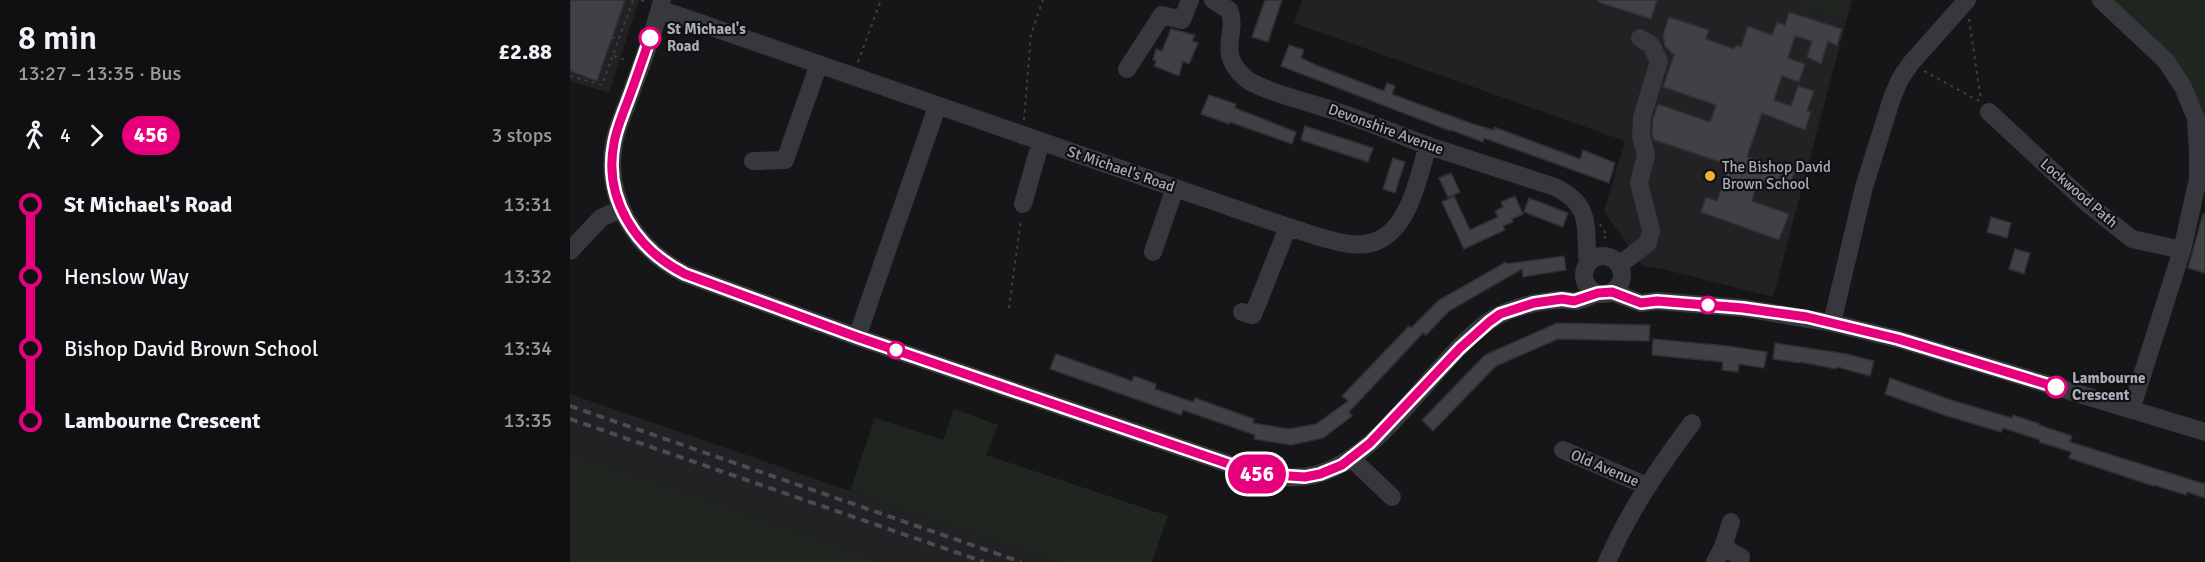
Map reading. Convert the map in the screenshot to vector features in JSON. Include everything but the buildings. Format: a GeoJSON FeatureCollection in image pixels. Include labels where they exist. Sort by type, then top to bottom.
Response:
{"type":"FeatureCollection","features":[{"type":"Feature","properties":{"kind":"street"},"geometry":{"type":"LineString","coordinates":[[1126,69],[1162,15],[1182,20],[1190,0]]}},
{"type":"Feature","properties":{"kind":"street"},"geometry":{"type":"LineString","coordinates":[[1213,0],[1234,5]]}},
{"type":"Feature","properties":{"kind":"street"},"geometry":{"type":"LineString","coordinates":[[2101,0],[2166,61],[2182,87],[2196,118],[2198,179],[2182,250],[2131,410]]}},
{"type":"Feature","properties":{"kind":"street"},"geometry":{"type":"LineString","coordinates":[[1832,322],[1870,166],[1892,98],[1900,79],[1911,63],[1966,1]]}},
{"type":"Feature","properties":{"kind":"street","name":"St Michael's Road"},"geometry":{"type":"LineString","coordinates":[[652,3],[675,14],[937,106],[1288,227],[1348,244],[1363,245],[1394,230],[1403,218],[1428,145]]}},
{"type":"Feature","properties":{"kind":"street"},"geometry":{"type":"LineString","coordinates":[[652,3],[614,141],[612,174],[621,209],[634,233],[660,259],[685,274],[857,337],[1258,474],[1305,477],[1320,474],[1352,459],[1460,348],[1500,314],[1524,306],[1562,299],[1601,278],[1614,260],[1619,265],[1648,243],[1651,230],[1639,183],[1646,155],[1641,136],[1642,117],[1659,61],[1651,45],[1640,38]]}},
{"type":"Feature","properties":{"kind":"street","name":"Devonshire Avenue"},"geometry":{"type":"LineString","coordinates":[[1234,5],[1229,51],[1234,64],[1246,79],[1570,194],[1585,216],[1587,231],[1601,278]]}},
{"type":"Feature","properties":{"kind":"street"},"geometry":{"type":"LineString","coordinates":[[753,161],[785,160],[819,64]]}},
{"type":"Feature","properties":{"kind":"street"},"geometry":{"type":"LineString","coordinates":[[857,337],[937,106]]}},
{"type":"Feature","properties":{"kind":"street","name":"Lockwood Path"},"geometry":{"type":"LineString","coordinates":[[1985,107],[2088,204],[2132,239],[2182,250]]}},
{"type":"Feature","properties":{"kind":"street"},"geometry":{"type":"LineString","coordinates":[[1023,204],[1041,141]]}},
{"type":"Feature","properties":{"kind":"street"},"geometry":{"type":"LineString","coordinates":[[1153,252],[1175,188]]}},
{"type":"Feature","properties":{"kind":"street"},"geometry":{"type":"LineString","coordinates":[[570,250],[601,218],[621,209]]}},
{"type":"Feature","properties":{"kind":"street"},"geometry":{"type":"LineString","coordinates":[[1242,312],[1252,315],[1288,227]]}},
{"type":"Feature","properties":{"kind":"street"},"geometry":{"type":"LineString","coordinates":[[1601,278],[1657,301],[1743,308],[1832,322],[1898,339],[2205,432]]}},
{"type":"Feature","properties":{"kind":"street","name":"Old Avenue"},"geometry":{"type":"LineString","coordinates":[[1606,562],[1647,486],[1692,423]]}},
{"type":"Feature","properties":{"kind":"street","name":"Old Avenue"},"geometry":{"type":"LineString","coordinates":[[1563,450],[1647,486]]}},
{"type":"Feature","properties":{"kind":"street"},"geometry":{"type":"LineString","coordinates":[[1352,459],[1392,497]]}},
{"type":"Feature","properties":{"kind":"street"},"geometry":{"type":"LineString","coordinates":[[1731,522],[1719,555],[1741,557]]}},
{"type":"Feature","properties":{"kind":"path"},"geometry":{"type":"LineString","coordinates":[[570,76],[602,85],[633,1],[627,0]]}},
{"type":"Feature","properties":{"kind":"path"},"geometry":{"type":"LineString","coordinates":[[853,76],[881,0]]}},
{"type":"Feature","properties":{"kind":"path"},"geometry":{"type":"LineString","coordinates":[[1023,135],[1031,34],[1042,0]]}},
{"type":"Feature","properties":{"kind":"path"},"geometry":{"type":"LineString","coordinates":[[1966,1],[1985,107]]}},
{"type":"Feature","properties":{"kind":"path"},"geometry":{"type":"LineString","coordinates":[[612,37],[619,40]]}},
{"type":"Feature","properties":{"kind":"path"},"geometry":{"type":"LineString","coordinates":[[613,56],[625,60]]}},
{"type":"Feature","properties":{"kind":"path"},"geometry":{"type":"LineString","coordinates":[[1911,63],[1985,107]]}},
{"type":"Feature","properties":{"kind":"path"},"geometry":{"type":"LineString","coordinates":[[1009,308],[1023,204]]}},
{"type":"Feature","properties":{"kind":"shaded area"},"geometry":{"type":"Polygon","coordinates":[[[570,0],[639,0],[609,93],[570,81],[570,0]]]}},
{"type":"Feature","properties":{"kind":"shaded area","name":"The Bishop David Brown School"},"geometry":{"type":"Polygon","coordinates":[[[1302,0],[1852,0],[1773,297],[1642,266],[1604,211],[1625,141],[1294,23],[1302,0]]]}},
{"type":"Feature","properties":{"kind":"shaded area"},"geometry":{"type":"Polygon","coordinates":[[[1791,0],[1848,0],[1842,18],[1791,0]]]}},
{"type":"Feature","properties":{"kind":"shaded area"},"geometry":{"type":"Polygon","coordinates":[[[2108,0],[2205,0],[2205,144],[2196,94],[2108,0]]]}},
{"type":"Feature","properties":{"kind":"shaded area"},"geometry":{"type":"Polygon","coordinates":[[[570,394],[1058,562],[866,562],[570,462],[570,394]]]}},
{"type":"Feature","properties":{"kind":"shaded area"},"geometry":{"type":"Polygon","coordinates":[[[954,409],[998,425],[986,455],[1168,516],[1152,562],[1058,562],[850,491],[875,418],[943,440],[954,409]]]}},
{"type":"Feature","properties":{"kind":"shaded area"},"geometry":{"type":"Polygon","coordinates":[[[570,454],[879,562],[570,562],[570,454]]]}},
{"type":"Feature","properties":{"kind":"railway"},"geometry":{"type":"LineString","coordinates":[[570,406],[1021,562]]}},
{"type":"Feature","properties":{"kind":"railway"},"geometry":{"type":"LineString","coordinates":[[570,419],[984,562]]}},
{"type":"Feature","properties":{"kind":"bus line","name":"456"},"geometry":{"type":"LineString","coordinates":[[650,38],[614,141],[612,168],[616,194],[627,222],[634,233],[660,259],[685,274],[857,337],[1258,474],[1305,477],[1342,465],[1370,443],[1474,334],[1500,314],[1534,303],[1562,299],[1581,300],[1598,293],[1612,292],[1641,303],[1657,301],[1743,308],[1832,322],[1898,339],[2056,387]]}},
{"type":"Feature","properties":{"kind":"place","name":"St Michael's Road"},"geometry":{"type":"Point","coordinates":[650,38]}},
{"type":"Feature","properties":{"kind":"place","name":"The Bishop David Brown School"},"geometry":{"type":"Point","coordinates":[1710,176]}},
{"type":"Feature","properties":{"kind":"place","name":"Lambourne Crescent"},"geometry":{"type":"Point","coordinates":[2056,387]}}]}
